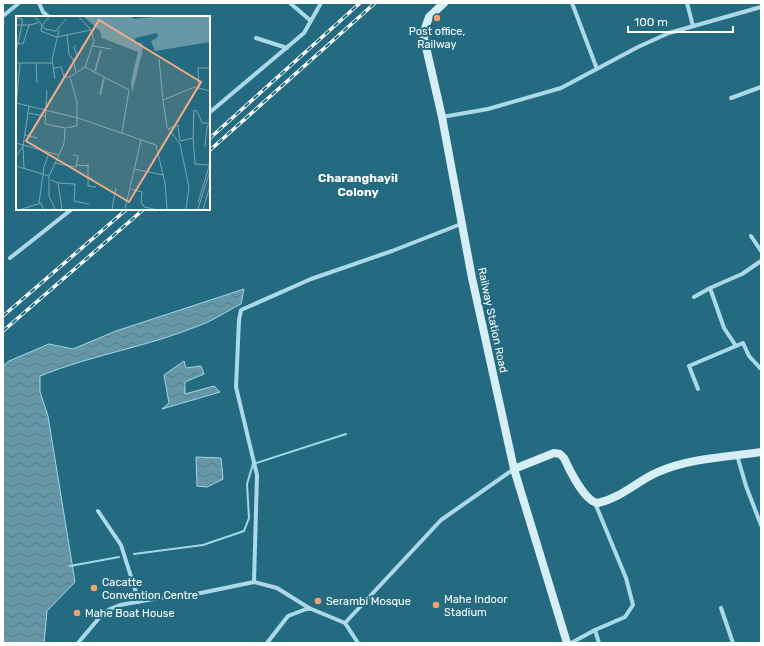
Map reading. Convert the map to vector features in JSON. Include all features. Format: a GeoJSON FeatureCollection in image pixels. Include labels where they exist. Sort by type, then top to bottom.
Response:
{"type":"FeatureCollection","features":[{"type":"Feature","properties":{"kind":"street"},"geometry":{"type":"LineString","coordinates":[[3,16],[19,3]]}},
{"type":"Feature","properties":{"kind":"street"},"geometry":{"type":"LineString","coordinates":[[39,3],[43,12],[48,16]]}},
{"type":"Feature","properties":{"kind":"street"},"geometry":{"type":"LineString","coordinates":[[290,3],[311,21]]}},
{"type":"Feature","properties":{"kind":"street"},"geometry":{"type":"LineString","coordinates":[[210,112],[304,33],[321,3]]}},
{"type":"Feature","properties":{"kind":"street","name":"Railway Station Road"},"geometry":{"type":"LineString","coordinates":[[444,3],[429,17],[423,34],[442,117],[461,224],[514,469],[567,643]]}},
{"type":"Feature","properties":{"kind":"street"},"geometry":{"type":"LineString","coordinates":[[572,3],[597,69]]}},
{"type":"Feature","properties":{"kind":"street"},"geometry":{"type":"LineString","coordinates":[[687,3],[693,26]]}},
{"type":"Feature","properties":{"kind":"street"},"geometry":{"type":"LineString","coordinates":[[442,117],[488,109],[560,88],[638,47],[670,33],[761,6]]}},
{"type":"Feature","properties":{"kind":"street"},"geometry":{"type":"LineString","coordinates":[[256,38],[287,48]]}},
{"type":"Feature","properties":{"kind":"street"},"geometry":{"type":"LineString","coordinates":[[731,98],[761,87]]}},
{"type":"Feature","properties":{"kind":"street"},"geometry":{"type":"LineString","coordinates":[[10,258],[71,210]]}},
{"type":"Feature","properties":{"kind":"street"},"geometry":{"type":"LineString","coordinates":[[254,582],[257,475],[236,387],[239,320],[242,310],[311,279],[392,251],[461,224]]}},
{"type":"Feature","properties":{"kind":"street"},"geometry":{"type":"LineString","coordinates":[[751,236],[761,251]]}},
{"type":"Feature","properties":{"kind":"street"},"geometry":{"type":"LineString","coordinates":[[694,297],[710,288],[742,274],[761,261]]}},
{"type":"Feature","properties":{"kind":"street"},"geometry":{"type":"LineString","coordinates":[[710,288],[724,328],[736,346]]}},
{"type":"Feature","properties":{"kind":"street"},"geometry":{"type":"LineString","coordinates":[[698,389],[689,366],[743,343],[749,356],[761,369]]}},
{"type":"Feature","properties":{"kind":"street"},"geometry":{"type":"LineString","coordinates":[[595,503],[603,502],[618,496],[657,472],[674,466],[761,452]]}},
{"type":"Feature","properties":{"kind":"street"},"geometry":{"type":"LineString","coordinates":[[345,623],[441,520],[514,469],[554,453],[560,454],[564,458],[586,495],[595,503],[626,578],[633,605],[625,616],[571,643]]}},
{"type":"Feature","properties":{"kind":"street"},"geometry":{"type":"LineString","coordinates":[[737,455],[761,525]]}},
{"type":"Feature","properties":{"kind":"street"},"geometry":{"type":"LineString","coordinates":[[755,509],[761,507]]}},
{"type":"Feature","properties":{"kind":"street"},"geometry":{"type":"LineString","coordinates":[[98,511],[121,545],[139,602]]}},
{"type":"Feature","properties":{"kind":"street"},"geometry":{"type":"LineString","coordinates":[[78,643],[100,617],[110,609],[120,605],[159,598],[190,595],[254,582],[277,588],[309,608],[345,623],[358,643]]}},
{"type":"Feature","properties":{"kind":"street"},"geometry":{"type":"LineString","coordinates":[[267,643],[288,616],[309,608]]}},
{"type":"Feature","properties":{"kind":"street"},"geometry":{"type":"LineString","coordinates":[[721,608],[733,643]]}},
{"type":"Feature","properties":{"kind":"street"},"geometry":{"type":"LineString","coordinates":[[595,630],[599,643]]}},
{"type":"Feature","properties":{"kind":"water"},"geometry":{"type":"Polygon","coordinates":[[[244,289],[241,304],[204,324],[159,340],[79,362],[40,376],[40,392],[48,416],[75,582],[47,611],[44,643],[3,643],[3,366],[9,361],[49,344],[73,349],[116,331],[244,289]]]}},
{"type":"Feature","properties":{"kind":"water"},"geometry":{"type":"Polygon","coordinates":[[[184,361],[186,368],[201,366],[204,374],[185,382],[185,394],[214,386],[220,392],[162,409],[169,403],[164,375],[184,361]]]}},
{"type":"Feature","properties":{"kind":"water"},"geometry":{"type":"Polygon","coordinates":[[[196,457],[221,458],[223,479],[207,487],[197,486],[196,457]]]}},
{"type":"Feature","properties":{"kind":"waterway"},"geometry":{"type":"LineString","coordinates":[[134,554],[203,545],[244,531],[249,518],[247,484],[253,464],[346,434]]}},
{"type":"Feature","properties":{"kind":"waterway"},"geometry":{"type":"LineString","coordinates":[[70,566],[119,557]]}},
{"type":"Feature","properties":{"kind":"railway"},"geometry":{"type":"LineString","coordinates":[[210,138],[360,3]]}},
{"type":"Feature","properties":{"kind":"railway"},"geometry":{"type":"LineString","coordinates":[[210,150],[375,3]]}},
{"type":"Feature","properties":{"kind":"railway"},"geometry":{"type":"LineString","coordinates":[[3,316],[126,210]]}},
{"type":"Feature","properties":{"kind":"railway"},"geometry":{"type":"LineString","coordinates":[[3,331],[143,210]]}},
{"type":"Feature","properties":{"kind":"place","name":"Post office, Railway"},"geometry":{"type":"Point","coordinates":[437,18]}},
{"type":"Feature","properties":{"kind":"place","name":"Cacatte Convention Centre"},"geometry":{"type":"Point","coordinates":[94,588]}},
{"type":"Feature","properties":{"kind":"place","name":"Serambi Mosque"},"geometry":{"type":"Point","coordinates":[318,601]}},
{"type":"Feature","properties":{"kind":"place","name":"Mahe Indoor Stadium"},"geometry":{"type":"Point","coordinates":[436,605]}},
{"type":"Feature","properties":{"kind":"place","name":"Mahe Boat House"},"geometry":{"type":"Point","coordinates":[77,613]}},
{"type":"Feature","properties":{"kind":"district","name":"Charanghayil Colony"},"geometry":{"type":"Point","coordinates":[358,185]}}]}
